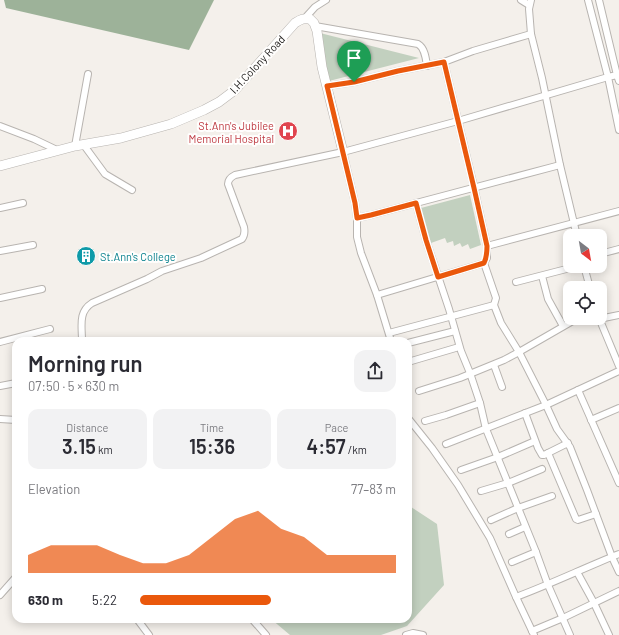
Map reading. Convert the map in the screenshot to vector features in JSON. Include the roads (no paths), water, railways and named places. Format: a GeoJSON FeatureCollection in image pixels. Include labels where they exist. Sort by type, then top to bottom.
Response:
{"type":"FeatureCollection","features":[{"type":"Feature","properties":{"kind":"street"},"geometry":{"type":"LineString","coordinates":[[326,0],[316,6],[305,18],[310,19],[315,26],[322,67],[355,203],[358,242],[390,337]]}},
{"type":"Feature","properties":{"kind":"street"},"geometry":{"type":"LineString","coordinates":[[521,0],[530,2],[529,18],[531,34],[575,229]]}},
{"type":"Feature","properties":{"kind":"street"},"geometry":{"type":"LineString","coordinates":[[588,0],[608,77],[619,130]]}},
{"type":"Feature","properties":{"kind":"street"},"geometry":{"type":"LineString","coordinates":[[82,337],[81,320],[84,309],[87,306],[169,268],[201,258],[242,239],[245,232],[244,227],[228,184],[228,180],[235,175],[343,152],[458,121],[608,77],[618,77],[599,0]]}},
{"type":"Feature","properties":{"kind":"street","name":"I.H.Colony Road"},"geometry":{"type":"LineString","coordinates":[[0,166],[57,150],[121,138],[171,124],[204,110],[219,102],[235,90],[295,23],[300,19],[305,18]]}},
{"type":"Feature","properties":{"kind":"street"},"geometry":{"type":"LineString","coordinates":[[315,26],[418,44],[423,49],[427,66]]}},
{"type":"Feature","properties":{"kind":"street"},"geometry":{"type":"LineString","coordinates":[[327,86],[354,82],[444,62],[473,51],[531,34]]}},
{"type":"Feature","properties":{"kind":"street"},"geometry":{"type":"LineString","coordinates":[[377,295],[484,263],[487,258],[487,246],[444,62]]}},
{"type":"Feature","properties":{"kind":"street"},"geometry":{"type":"LineString","coordinates":[[88,74],[79,145],[105,174],[132,190]]}},
{"type":"Feature","properties":{"kind":"street"},"geometry":{"type":"LineString","coordinates":[[0,126],[34,139],[57,150]]}},
{"type":"Feature","properties":{"kind":"street"},"geometry":{"type":"LineString","coordinates":[[357,218],[560,165]]}},
{"type":"Feature","properties":{"kind":"street"},"geometry":{"type":"LineString","coordinates":[[0,208],[23,203]]}},
{"type":"Feature","properties":{"kind":"street"},"geometry":{"type":"LineString","coordinates":[[416,203],[459,347],[480,403],[486,429],[548,585],[570,635]]}},
{"type":"Feature","properties":{"kind":"street"},"geometry":{"type":"LineString","coordinates":[[487,246],[619,211]]}},
{"type":"Feature","properties":{"kind":"street"},"geometry":{"type":"LineString","coordinates":[[0,251],[33,245]]}},
{"type":"Feature","properties":{"kind":"street"},"geometry":{"type":"LineString","coordinates":[[607,253],[619,251]]}},
{"type":"Feature","properties":{"kind":"street"},"geometry":{"type":"LineString","coordinates":[[484,263],[496,298],[494,305],[501,323],[519,352],[557,429],[568,443],[619,572]]}},
{"type":"Feature","properties":{"kind":"street"},"geometry":{"type":"LineString","coordinates":[[516,282],[563,270]]}},
{"type":"Feature","properties":{"kind":"street"},"geometry":{"type":"LineString","coordinates":[[419,391],[460,378],[494,364],[519,352],[563,326],[548,299],[542,276]]}},
{"type":"Feature","properties":{"kind":"street"},"geometry":{"type":"LineString","coordinates":[[0,298],[42,288]]}},
{"type":"Feature","properties":{"kind":"street"},"geometry":{"type":"LineString","coordinates":[[389,333],[494,305]]}},
{"type":"Feature","properties":{"kind":"street"},"geometry":{"type":"LineString","coordinates":[[607,317],[619,315]]}},
{"type":"Feature","properties":{"kind":"street"},"geometry":{"type":"LineString","coordinates":[[602,325],[619,366]]}},
{"type":"Feature","properties":{"kind":"street"},"geometry":{"type":"LineString","coordinates":[[19,337],[50,329]]}},
{"type":"Feature","properties":{"kind":"street"},"geometry":{"type":"LineString","coordinates":[[412,342],[455,332]]}},
{"type":"Feature","properties":{"kind":"street"},"geometry":{"type":"LineString","coordinates":[[0,342],[12,339]]}},
{"type":"Feature","properties":{"kind":"street"},"geometry":{"type":"LineString","coordinates":[[412,361],[459,347]]}},
{"type":"Feature","properties":{"kind":"street"},"geometry":{"type":"LineString","coordinates":[[494,364],[502,387]]}},
{"type":"Feature","properties":{"kind":"street"},"geometry":{"type":"LineString","coordinates":[[446,444],[546,405],[619,371]]}},
{"type":"Feature","properties":{"kind":"street"},"geometry":{"type":"LineString","coordinates":[[0,386],[12,384]]}},
{"type":"Feature","properties":{"kind":"street"},"geometry":{"type":"LineString","coordinates":[[578,390],[619,483]]}},
{"type":"Feature","properties":{"kind":"street"},"geometry":{"type":"LineString","coordinates":[[425,421],[480,403]]}},
{"type":"Feature","properties":{"kind":"street"},"geometry":{"type":"LineString","coordinates":[[591,420],[619,408]]}},
{"type":"Feature","properties":{"kind":"street"},"geometry":{"type":"LineString","coordinates":[[526,413],[535,441],[542,455],[568,443]]}},
{"type":"Feature","properties":{"kind":"street"},"geometry":{"type":"LineString","coordinates":[[0,419],[12,420]]}},
{"type":"Feature","properties":{"kind":"street"},"geometry":{"type":"LineString","coordinates":[[412,423],[432,448],[464,494],[493,543],[533,633],[619,591]]}},
{"type":"Feature","properties":{"kind":"street"},"geometry":{"type":"LineString","coordinates":[[461,470],[498,457],[535,441]]}},
{"type":"Feature","properties":{"kind":"street"},"geometry":{"type":"LineString","coordinates":[[548,453],[576,519],[578,520],[596,514]]}},
{"type":"Feature","properties":{"kind":"street"},"geometry":{"type":"LineString","coordinates":[[481,491],[508,483],[542,469]]}},
{"type":"Feature","properties":{"kind":"street"},"geometry":{"type":"LineString","coordinates":[[491,520],[518,508],[552,496]]}},
{"type":"Feature","properties":{"kind":"street"},"geometry":{"type":"LineString","coordinates":[[509,534],[525,527]]}},
{"type":"Feature","properties":{"kind":"street"},"geometry":{"type":"LineString","coordinates":[[512,562],[536,552]]}},
{"type":"Feature","properties":{"kind":"street"},"geometry":{"type":"LineString","coordinates":[[516,597],[548,585],[619,554]]}},
{"type":"Feature","properties":{"kind":"street"},"geometry":{"type":"LineString","coordinates":[[577,572],[609,635]]}},
{"type":"Feature","properties":{"kind":"street"},"geometry":{"type":"LineString","coordinates":[[0,595],[12,582]]}},
{"type":"Feature","properties":{"kind":"street"},"geometry":{"type":"LineString","coordinates":[[140,623],[149,635]]}},
{"type":"Feature","properties":{"kind":"street"},"geometry":{"type":"LineString","coordinates":[[256,623],[266,635]]}},
{"type":"Feature","properties":{"kind":"street"},"geometry":{"type":"LineString","coordinates":[[406,635],[413,633],[423,635]]}},
{"type":"Feature","properties":{"kind":"place","name":"St.Ann's Jubilee Memorial Hospital"},"geometry":{"type":"Point","coordinates":[288,131]}},
{"type":"Feature","properties":{"kind":"place","name":"St.Ann's College"},"geometry":{"type":"Point","coordinates":[86,256]}}]}
